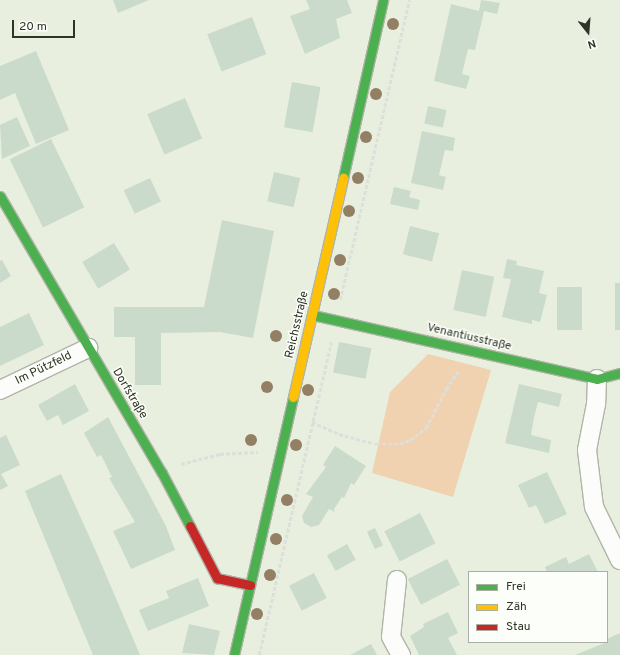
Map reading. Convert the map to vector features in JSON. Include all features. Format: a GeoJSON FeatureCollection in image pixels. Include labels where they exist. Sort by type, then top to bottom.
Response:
{"type":"FeatureCollection","features":[{"type":"Feature","properties":{"kind":"street","name":"Reichsstraße"},"geometry":{"type":"LineString","coordinates":[[234,655],[313,315],[383,0]]}},
{"type":"Feature","properties":{"kind":"street","name":"Dorfstraße"},"geometry":{"type":"LineString","coordinates":[[0,196],[162,473],[217,578],[250,585]]}},
{"type":"Feature","properties":{"kind":"street","name":"Venantiusstraße"},"geometry":{"type":"LineString","coordinates":[[313,315],[597,379],[620,373]]}},
{"type":"Feature","properties":{"kind":"street","name":"Im Pützfeld"},"geometry":{"type":"LineString","coordinates":[[0,390],[88,348]]}},
{"type":"Feature","properties":{"kind":"street"},"geometry":{"type":"LineString","coordinates":[[597,379],[596,404],[587,450],[594,507],[620,560]]}},
{"type":"Feature","properties":{"kind":"street"},"geometry":{"type":"LineString","coordinates":[[397,580],[391,637],[401,655]]}},
{"type":"Feature","properties":{"kind":"path"},"geometry":{"type":"LineString","coordinates":[[259,655],[409,0]]}},
{"type":"Feature","properties":{"kind":"path"},"geometry":{"type":"LineString","coordinates":[[312,422],[339,434],[376,444],[400,444],[410,440],[426,428],[453,378],[478,352]]}},
{"type":"Feature","properties":{"kind":"path"},"geometry":{"type":"LineString","coordinates":[[162,473],[186,462],[220,454],[261,452],[302,464]]}},
{"type":"Feature","properties":{"kind":"shaded area"},"geometry":{"type":"Polygon","coordinates":[[[428,354],[491,370],[453,497],[372,473],[390,392],[428,354]]]}},
{"type":"Feature","properties":{"kind":"building"},"geometry":{"type":"Polygon","coordinates":[[[113,0],[149,0],[118,13],[113,0]]]}},
{"type":"Feature","properties":{"kind":"building"},"geometry":{"type":"Polygon","coordinates":[[[306,0],[347,0],[352,13],[336,19],[340,38],[305,54],[290,16],[310,9],[306,0]]]}},
{"type":"Feature","properties":{"kind":"building"},"geometry":{"type":"Polygon","coordinates":[[[481,0],[500,3],[497,14],[484,11],[475,50],[468,49],[462,74],[470,76],[466,89],[434,81],[451,4],[479,11],[481,0]]]}},
{"type":"Feature","properties":{"kind":"building"},"geometry":{"type":"Polygon","coordinates":[[[252,17],[266,54],[222,72],[207,34],[252,17]]]}},
{"type":"Feature","properties":{"kind":"building"},"geometry":{"type":"Polygon","coordinates":[[[36,51],[69,130],[36,144],[15,93],[0,100],[0,66],[36,51]]]}},
{"type":"Feature","properties":{"kind":"building"},"geometry":{"type":"Polygon","coordinates":[[[292,82],[321,87],[313,132],[284,127],[292,82]]]}},
{"type":"Feature","properties":{"kind":"building"},"geometry":{"type":"Polygon","coordinates":[[[185,98],[202,139],[164,155],[147,114],[185,98]]]}},
{"type":"Feature","properties":{"kind":"building"},"geometry":{"type":"Polygon","coordinates":[[[428,106],[447,110],[443,128],[424,124],[428,106]]]}},
{"type":"Feature","properties":{"kind":"building"},"geometry":{"type":"Polygon","coordinates":[[[17,117],[30,146],[2,159],[0,125],[17,117]]]}},
{"type":"Feature","properties":{"kind":"building"},"geometry":{"type":"Polygon","coordinates":[[[422,131],[455,138],[453,151],[445,150],[439,175],[446,177],[443,190],[411,183],[422,131]]]}},
{"type":"Feature","properties":{"kind":"building"},"geometry":{"type":"Polygon","coordinates":[[[51,139],[84,207],[43,227],[10,159],[51,139]]]}},
{"type":"Feature","properties":{"kind":"building"},"geometry":{"type":"Polygon","coordinates":[[[274,172],[300,178],[294,207],[267,201],[274,172]]]}},
{"type":"Feature","properties":{"kind":"building"},"geometry":{"type":"Polygon","coordinates":[[[150,178],[161,202],[135,214],[124,190],[150,178]]]}},
{"type":"Feature","properties":{"kind":"building"},"geometry":{"type":"Polygon","coordinates":[[[394,187],[411,191],[409,197],[420,200],[418,210],[390,204],[394,187]]]}},
{"type":"Feature","properties":{"kind":"building"},"geometry":{"type":"Polygon","coordinates":[[[222,220],[274,231],[253,338],[220,332],[161,333],[161,385],[135,385],[135,337],[114,337],[114,307],[204,307],[222,220]]]}},
{"type":"Feature","properties":{"kind":"building"},"geometry":{"type":"Polygon","coordinates":[[[410,226],[439,233],[432,261],[403,254],[410,226]]]}},
{"type":"Feature","properties":{"kind":"building"},"geometry":{"type":"Polygon","coordinates":[[[114,243],[130,270],[98,289],[82,262],[114,243]]]}},
{"type":"Feature","properties":{"kind":"building"},"geometry":{"type":"Polygon","coordinates":[[[507,259],[517,261],[516,265],[544,271],[539,293],[547,295],[540,322],[532,320],[532,324],[502,317],[511,279],[503,278],[507,259]]]}},
{"type":"Feature","properties":{"kind":"building"},"geometry":{"type":"Polygon","coordinates":[[[2,260],[11,276],[0,283],[0,261],[2,260]]]}},
{"type":"Feature","properties":{"kind":"building"},"geometry":{"type":"Polygon","coordinates":[[[462,270],[494,277],[486,317],[453,310],[462,270]]]}},
{"type":"Feature","properties":{"kind":"building"},"geometry":{"type":"Polygon","coordinates":[[[615,283],[620,283],[620,330],[615,330],[615,283]]]}},
{"type":"Feature","properties":{"kind":"building"},"geometry":{"type":"Polygon","coordinates":[[[557,287],[582,287],[582,330],[557,330],[557,287]]]}},
{"type":"Feature","properties":{"kind":"building"},"geometry":{"type":"Polygon","coordinates":[[[29,313],[44,345],[0,366],[0,327],[29,313]]]}},
{"type":"Feature","properties":{"kind":"building"},"geometry":{"type":"Polygon","coordinates":[[[339,342],[371,348],[365,379],[333,372],[339,342]]]}},
{"type":"Feature","properties":{"kind":"building"},"geometry":{"type":"Polygon","coordinates":[[[75,384],[89,411],[63,425],[58,415],[47,421],[38,405],[75,384]]]}},
{"type":"Feature","properties":{"kind":"building"},"geometry":{"type":"Polygon","coordinates":[[[519,384],[562,394],[559,407],[538,402],[534,418],[531,435],[551,440],[549,453],[505,443],[519,384]]]}},
{"type":"Feature","properties":{"kind":"building"},"geometry":{"type":"Polygon","coordinates":[[[108,417],[166,526],[175,550],[131,569],[113,531],[135,522],[109,478],[112,477],[101,455],[97,457],[84,433],[108,417]]]}},
{"type":"Feature","properties":{"kind":"building"},"geometry":{"type":"Polygon","coordinates":[[[6,435],[20,465],[1,474],[8,486],[0,490],[0,438],[6,435]]]}},
{"type":"Feature","properties":{"kind":"building"},"geometry":{"type":"Polygon","coordinates":[[[335,446],[366,466],[354,485],[351,483],[344,498],[342,497],[334,509],[335,512],[329,509],[319,525],[311,527],[304,523],[302,516],[313,497],[306,494],[326,467],[323,465],[335,446]]]}},
{"type":"Feature","properties":{"kind":"building"},"geometry":{"type":"Polygon","coordinates":[[[547,472],[567,514],[545,524],[536,505],[529,508],[518,485],[547,472]]]}},
{"type":"Feature","properties":{"kind":"building"},"geometry":{"type":"Polygon","coordinates":[[[61,474],[140,655],[93,655],[25,491],[61,474]]]}},
{"type":"Feature","properties":{"kind":"building"},"geometry":{"type":"Polygon","coordinates":[[[420,513],[435,543],[400,561],[384,531],[420,513]]]}},
{"type":"Feature","properties":{"kind":"building"},"geometry":{"type":"Polygon","coordinates":[[[375,528],[383,545],[375,549],[367,532],[375,528]]]}},
{"type":"Feature","properties":{"kind":"building"},"geometry":{"type":"Polygon","coordinates":[[[347,544],[356,560],[336,571],[327,555],[347,544]]]}},
{"type":"Feature","properties":{"kind":"building"},"geometry":{"type":"Polygon","coordinates":[[[589,554],[598,571],[547,571],[545,567],[566,557],[569,564],[589,554]]]}},
{"type":"Feature","properties":{"kind":"building"},"geometry":{"type":"Polygon","coordinates":[[[447,559],[460,585],[421,605],[408,579],[447,559]]]}},
{"type":"Feature","properties":{"kind":"building"},"geometry":{"type":"Polygon","coordinates":[[[314,573],[327,598],[302,611],[289,586],[314,573]]]}},
{"type":"Feature","properties":{"kind":"building"},"geometry":{"type":"Polygon","coordinates":[[[198,578],[209,606],[148,631],[139,610],[169,598],[166,591],[198,578]]]}},
{"type":"Feature","properties":{"kind":"building"},"geometry":{"type":"Polygon","coordinates":[[[448,612],[458,633],[448,638],[457,655],[419,655],[410,636],[424,627],[423,624],[448,612]]]}},
{"type":"Feature","properties":{"kind":"building"},"geometry":{"type":"Polygon","coordinates":[[[189,624],[220,631],[214,655],[182,653],[189,624]]]}},
{"type":"Feature","properties":{"kind":"building"},"geometry":{"type":"Polygon","coordinates":[[[620,633],[620,655],[575,655],[608,643],[608,639],[620,633]]]}},
{"type":"Feature","properties":{"kind":"building"},"geometry":{"type":"Polygon","coordinates":[[[371,644],[377,655],[350,655],[371,644]]]}},
{"type":"Feature","properties":{"kind":"traffic: fast"},"geometry":{"type":"LineString","coordinates":[[343,178],[383,0]]}},
{"type":"Feature","properties":{"kind":"traffic: fast"},"geometry":{"type":"LineString","coordinates":[[0,196],[162,473],[190,526]]}},
{"type":"Feature","properties":{"kind":"traffic: fast"},"geometry":{"type":"LineString","coordinates":[[313,315],[597,379],[620,373]]}},
{"type":"Feature","properties":{"kind":"traffic: fast"},"geometry":{"type":"LineString","coordinates":[[234,655],[293,397]]}},
{"type":"Feature","properties":{"kind":"traffic: slow"},"geometry":{"type":"LineString","coordinates":[[293,397],[343,178]]}},
{"type":"Feature","properties":{"kind":"traffic: jam"},"geometry":{"type":"LineString","coordinates":[[190,526],[217,578],[250,585]]}}]}
